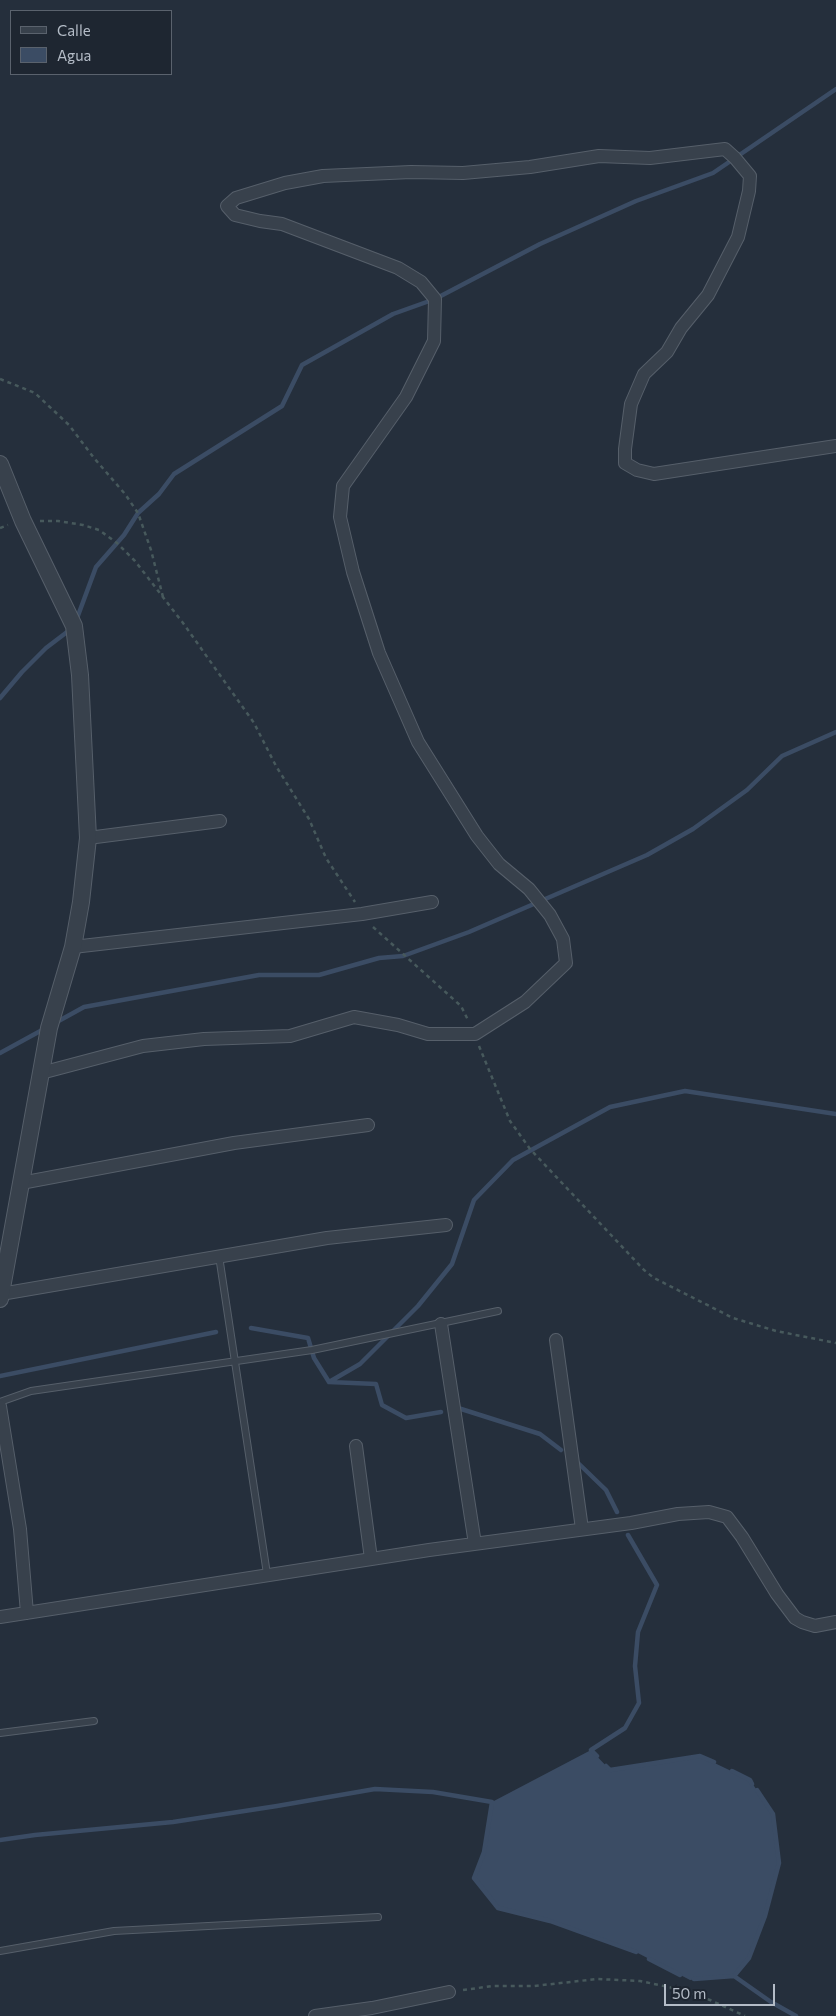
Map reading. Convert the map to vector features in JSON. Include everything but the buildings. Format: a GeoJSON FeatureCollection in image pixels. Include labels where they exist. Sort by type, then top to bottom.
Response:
{"type":"FeatureCollection","features":[{"type":"Feature","properties":{"kind":"street"},"geometry":{"type":"LineString","coordinates":[[42,1074],[143,1046],[204,1039],[290,1036],[354,1017],[398,1024],[428,1034],[475,1034],[526,1002],[566,963],[563,939],[550,916],[529,889],[499,864],[477,836],[418,742],[379,653],[352,572],[340,517],[343,486],[406,397],[434,341],[435,299],[421,282],[398,268],[282,224],[235,215],[227,206],[236,198],[260,190],[323,176],[463,172],[530,167],[599,156],[650,158],[724,149],[735,158],[750,176],[749,191],[738,237],[708,295],[681,328],[667,352],[644,374],[631,404],[626,442],[626,463],[637,470],[654,474],[836,446]]}},
{"type":"Feature","properties":{"kind":"street"},"geometry":{"type":"LineString","coordinates":[[0,464],[23,521],[74,626],[80,675],[88,838],[81,902],[73,947],[49,1028],[0,1296],[327,1238],[446,1225]]}},
{"type":"Feature","properties":{"kind":"street"},"geometry":{"type":"LineString","coordinates":[[88,838],[220,822]]}},
{"type":"Feature","properties":{"kind":"street"},"geometry":{"type":"LineString","coordinates":[[73,947],[362,914],[432,902]]}},
{"type":"Feature","properties":{"kind":"street"},"geometry":{"type":"LineString","coordinates":[[21,1182],[234,1143],[368,1125]]}},
{"type":"Feature","properties":{"kind":"street"},"geometry":{"type":"LineString","coordinates":[[441,1324],[475,1544]]}},
{"type":"Feature","properties":{"kind":"street"},"geometry":{"type":"LineString","coordinates":[[556,1340],[582,1529]]}},
{"type":"Feature","properties":{"kind":"street"},"geometry":{"type":"LineString","coordinates":[[0,1406],[20,1529],[27,1613]]}},
{"type":"Feature","properties":{"kind":"street"},"geometry":{"type":"LineString","coordinates":[[356,1446],[371,1559]]}},
{"type":"Feature","properties":{"kind":"street"},"geometry":{"type":"LineString","coordinates":[[0,1616],[268,1574],[678,1514],[709,1512],[727,1517],[742,1537],[777,1594],[795,1618],[815,1626],[836,1622]]}},
{"type":"Feature","properties":{"kind":"street"},"geometry":{"type":"LineString","coordinates":[[315,2016],[372,2008],[449,1992]]}},
{"type":"Feature","properties":{"kind":"lane"},"geometry":{"type":"LineString","coordinates":[[219,1256],[268,1574]]}},
{"type":"Feature","properties":{"kind":"lane"},"geometry":{"type":"LineString","coordinates":[[0,1402],[32,1391],[312,1350],[498,1311]]}},
{"type":"Feature","properties":{"kind":"lane"},"geometry":{"type":"LineString","coordinates":[[0,1733],[94,1721]]}},
{"type":"Feature","properties":{"kind":"lane"},"geometry":{"type":"LineString","coordinates":[[0,1951],[114,1931],[378,1917]]}},
{"type":"Feature","properties":{"kind":"path"},"geometry":{"type":"LineString","coordinates":[[0,379],[35,394],[42,400],[69,425],[125,494],[138,513],[163,599]]}},
{"type":"Feature","properties":{"kind":"path"},"geometry":{"type":"LineString","coordinates":[[0,528],[23,521],[58,521],[83,525],[99,530],[117,543],[135,561],[254,723],[276,766],[309,819],[326,858],[349,891],[366,921],[461,1006],[475,1034],[510,1121],[530,1150],[644,1270],[654,1278],[733,1318],[776,1331],[836,1343]]}},
{"type":"Feature","properties":{"kind":"path"},"geometry":{"type":"LineString","coordinates":[[449,1992],[493,1986],[534,1986],[597,1979],[618,1979],[664,1985],[688,1991],[744,2016]]}},
{"type":"Feature","properties":{"kind":"water"},"geometry":{"type":"Polygon","coordinates":[[[591,1750],[610,1770],[700,1756],[750,1780],[773,1814],[779,1863],[765,1916],[749,1958],[734,1976],[690,1980],[630,1949],[550,1921],[498,1908],[474,1878],[484,1852],[492,1802],[591,1750]]]}},
{"type":"Feature","properties":{"kind":"waterway"},"geometry":{"type":"LineString","coordinates":[[76,621],[96,567],[124,535],[138,513],[159,494],[174,474],[282,406],[302,365],[393,314],[435,299],[540,244],[636,201],[713,173],[836,89]]}},
{"type":"Feature","properties":{"kind":"waterway"},"geometry":{"type":"LineString","coordinates":[[0,698],[46,648],[71,629]]}},
{"type":"Feature","properties":{"kind":"waterway"},"geometry":{"type":"LineString","coordinates":[[55,1023],[84,1007],[259,975],[319,975],[379,958],[403,956],[469,932],[647,855],[693,829],[747,790],[782,756],[836,732]]}},
{"type":"Feature","properties":{"kind":"waterway"},"geometry":{"type":"LineString","coordinates":[[0,1053],[44,1029]]}},
{"type":"Feature","properties":{"kind":"waterway"},"geometry":{"type":"LineString","coordinates":[[329,1382],[360,1364],[418,1306],[452,1264],[474,1200],[513,1160],[610,1107],[685,1091],[836,1114]]}},
{"type":"Feature","properties":{"kind":"waterway"},"geometry":{"type":"LineString","coordinates":[[251,1328],[308,1338],[314,1358],[329,1382],[376,1384],[382,1405],[406,1418],[441,1412]]}},
{"type":"Feature","properties":{"kind":"waterway"},"geometry":{"type":"LineString","coordinates":[[0,1376],[216,1332]]}},
{"type":"Feature","properties":{"kind":"waterway"},"geometry":{"type":"LineString","coordinates":[[458,1408],[540,1434],[561,1450]]}},
{"type":"Feature","properties":{"kind":"waterway"},"geometry":{"type":"LineString","coordinates":[[577,1462],[606,1490],[617,1512]]}},
{"type":"Feature","properties":{"kind":"waterway"},"geometry":{"type":"LineString","coordinates":[[597,1756],[591,1750],[625,1728],[639,1703],[635,1666],[638,1632],[657,1585],[628,1535]]}},
{"type":"Feature","properties":{"kind":"waterway"},"geometry":{"type":"LineString","coordinates":[[606,1766],[610,1770],[700,1756],[714,1762]]}},
{"type":"Feature","properties":{"kind":"waterway"},"geometry":{"type":"LineString","coordinates":[[732,1771],[750,1780],[752,1784]]}},
{"type":"Feature","properties":{"kind":"waterway"},"geometry":{"type":"LineString","coordinates":[[0,1840],[173,1822],[375,1789],[433,1792],[492,1802],[484,1852],[474,1878],[498,1908],[550,1921],[636,1952]]}},
{"type":"Feature","properties":{"kind":"waterway"},"geometry":{"type":"LineString","coordinates":[[734,1976],[749,1958],[765,1916],[779,1863],[773,1814],[757,1790]]}},
{"type":"Feature","properties":{"kind":"waterway"},"geometry":{"type":"LineString","coordinates":[[649,1959],[680,1975]]}},
{"type":"Feature","properties":{"kind":"waterway"},"geometry":{"type":"LineString","coordinates":[[694,1979],[734,1976],[771,2002],[796,2016]]}}]}
